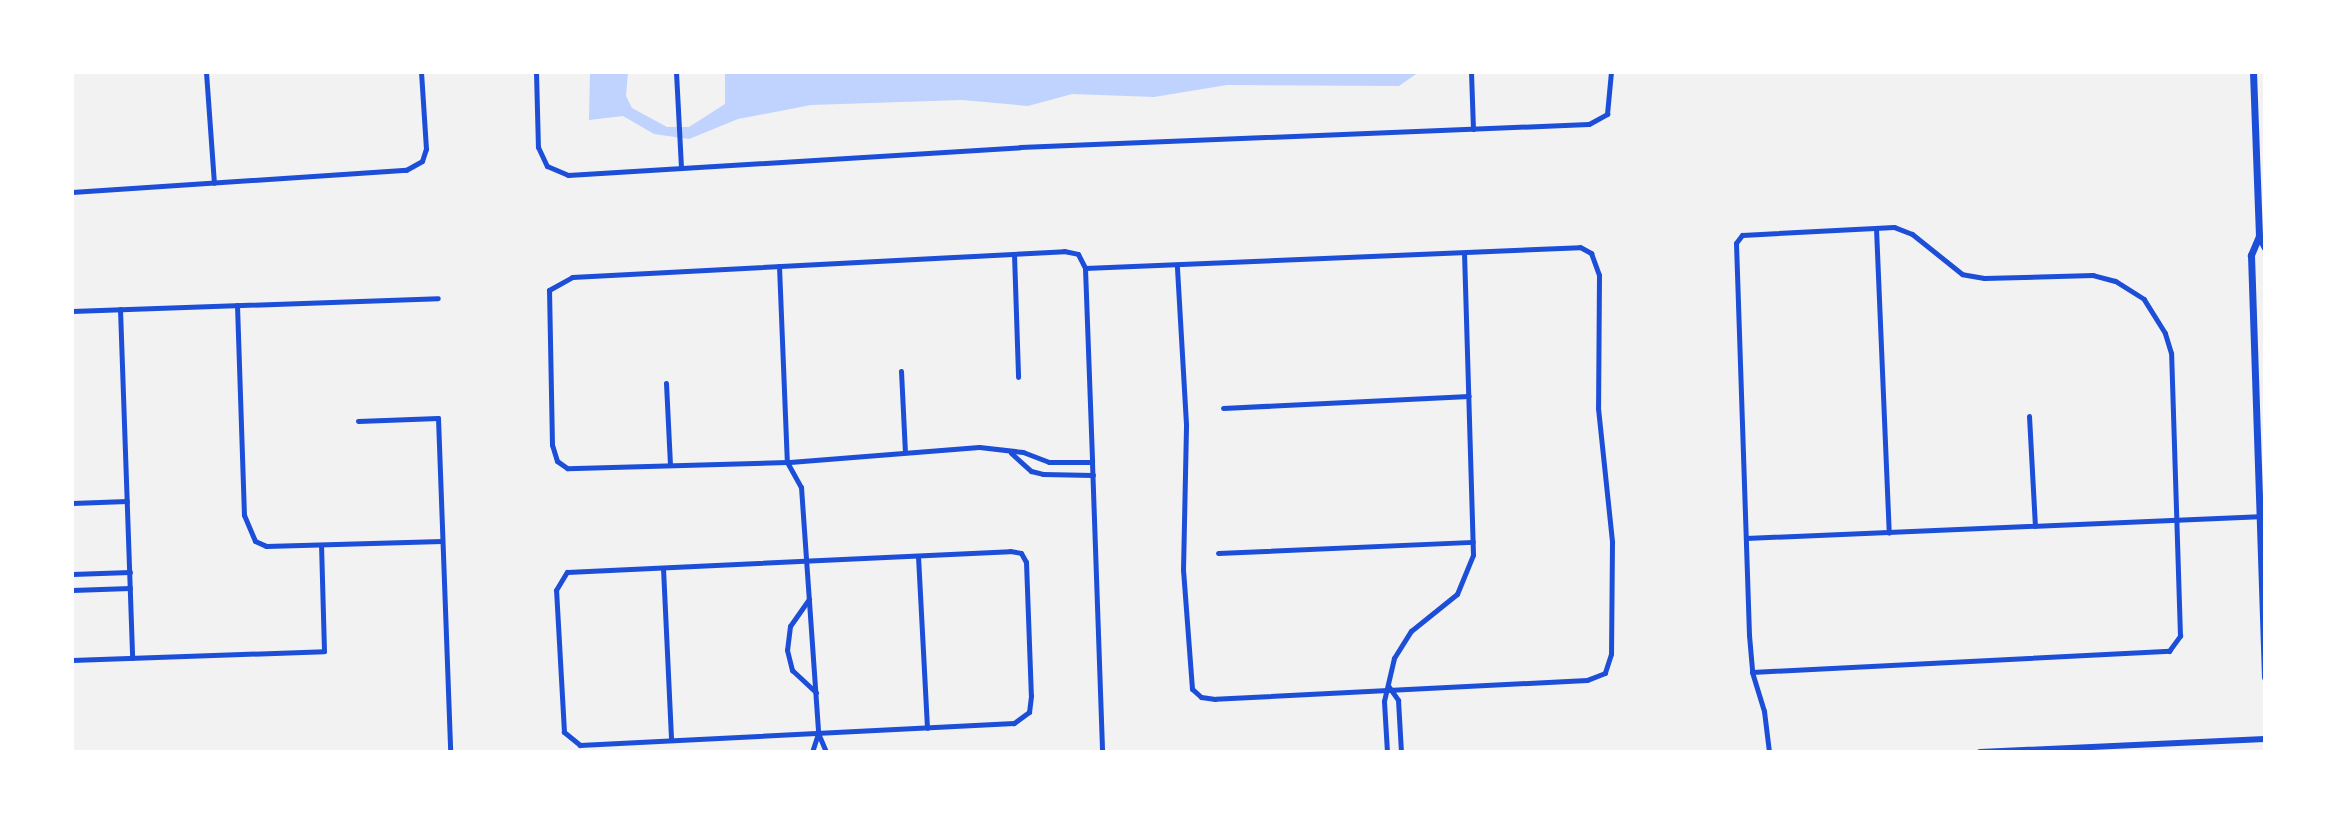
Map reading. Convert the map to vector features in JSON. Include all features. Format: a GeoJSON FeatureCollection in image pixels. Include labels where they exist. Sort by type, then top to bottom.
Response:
{"type":"FeatureCollection","features":[{"type":"Feature","properties":{"kind":"main road"},"geometry":{"type":"LineString","coordinates":[[2253,72],[2259,236],[2265,248]]}},
{"type":"Feature","properties":{"kind":"main road"},"geometry":{"type":"LineString","coordinates":[[2259,236],[2251,255],[2262,516],[2265,677]]}},
{"type":"Feature","properties":{"kind":"street"},"geometry":{"type":"LineString","coordinates":[[206,72],[214,183]]}},
{"type":"Feature","properties":{"kind":"street"},"geometry":{"type":"LineString","coordinates":[[72,192],[406,170],[422,161],[426,138],[421,72]]}},
{"type":"Feature","properties":{"kind":"street"},"geometry":{"type":"LineString","coordinates":[[536,72],[538,147],[552,170],[568,175],[681,167],[1595,122],[1606,114],[1611,101],[1611,72]]}},
{"type":"Feature","properties":{"kind":"street"},"geometry":{"type":"LineString","coordinates":[[676,72],[681,167]]}},
{"type":"Feature","properties":{"kind":"street"},"geometry":{"type":"LineString","coordinates":[[1471,72],[1473,129]]}},
{"type":"Feature","properties":{"kind":"street"},"geometry":{"type":"LineString","coordinates":[[1876,228],[1889,533]]}},
{"type":"Feature","properties":{"kind":"street"},"geometry":{"type":"LineString","coordinates":[[1752,672],[2169,651],[2180,636],[2171,353],[2165,333],[2144,299],[2124,285],[2093,275],[1984,278],[1962,274],[1912,234],[1876,228],[1753,231],[1736,243],[1752,672],[1764,711],[1769,752]]}},
{"type":"Feature","properties":{"kind":"street"},"geometry":{"type":"LineString","coordinates":[[1085,268],[1177,267],[1580,247],[1591,253],[1599,275],[1598,408],[1611,509],[1611,654],[1605,673],[1587,680],[1389,687],[1215,699],[1201,697],[1192,689],[1183,570],[1186,424],[1177,267]]}},
{"type":"Feature","properties":{"kind":"street"},"geometry":{"type":"LineString","coordinates":[[1387,752],[1384,701],[1398,648],[1411,631],[1457,594],[1465,580],[1474,541],[1464,253]]}},
{"type":"Feature","properties":{"kind":"street"},"geometry":{"type":"LineString","coordinates":[[1014,254],[1018,377]]}},
{"type":"Feature","properties":{"kind":"street"},"geometry":{"type":"LineString","coordinates":[[1092,462],[1049,462],[1023,452],[1011,453],[979,447],[787,462],[575,470],[561,465],[552,445],[548,308],[552,284],[572,277],[1014,254],[1078,254],[1085,268],[1093,475],[1102,752]]}},
{"type":"Feature","properties":{"kind":"street"},"geometry":{"type":"LineString","coordinates":[[779,266],[787,462],[801,487],[818,733],[826,752]]}},
{"type":"Feature","properties":{"kind":"street"},"geometry":{"type":"LineString","coordinates":[[72,311],[438,298]]}},
{"type":"Feature","properties":{"kind":"street"},"geometry":{"type":"LineString","coordinates":[[237,305],[244,514],[255,541],[265,546],[442,541]]}},
{"type":"Feature","properties":{"kind":"street"},"geometry":{"type":"LineString","coordinates":[[120,309],[132,658]]}},
{"type":"Feature","properties":{"kind":"street"},"geometry":{"type":"LineString","coordinates":[[901,371],[905,452]]}},
{"type":"Feature","properties":{"kind":"street"},"geometry":{"type":"LineString","coordinates":[[666,383],[670,465]]}},
{"type":"Feature","properties":{"kind":"street"},"geometry":{"type":"LineString","coordinates":[[1223,408],[1469,396]]}},
{"type":"Feature","properties":{"kind":"street"},"geometry":{"type":"LineString","coordinates":[[2029,416],[2035,526]]}},
{"type":"Feature","properties":{"kind":"street"},"geometry":{"type":"LineString","coordinates":[[358,421],[438,418],[450,752]]}},
{"type":"Feature","properties":{"kind":"street"},"geometry":{"type":"LineString","coordinates":[[1011,453],[1031,471],[1043,474],[1093,475]]}},
{"type":"Feature","properties":{"kind":"street"},"geometry":{"type":"LineString","coordinates":[[72,503],[127,501]]}},
{"type":"Feature","properties":{"kind":"street"},"geometry":{"type":"LineString","coordinates":[[1746,538],[2262,516]]}},
{"type":"Feature","properties":{"kind":"street"},"geometry":{"type":"LineString","coordinates":[[1217,553],[1474,541]]}},
{"type":"Feature","properties":{"kind":"street"},"geometry":{"type":"LineString","coordinates":[[72,660],[324,651],[321,545]]}},
{"type":"Feature","properties":{"kind":"street"},"geometry":{"type":"LineString","coordinates":[[1021,553],[1026,562],[1031,696],[1025,718],[1014,723],[671,740],[580,744],[568,739],[563,723],[559,578],[577,570],[918,556],[1021,553]]}},
{"type":"Feature","properties":{"kind":"street"},"geometry":{"type":"LineString","coordinates":[[918,556],[927,728]]}},
{"type":"Feature","properties":{"kind":"street"},"geometry":{"type":"LineString","coordinates":[[663,568],[671,740]]}},
{"type":"Feature","properties":{"kind":"street"},"geometry":{"type":"LineString","coordinates":[[72,574],[130,572]]}},
{"type":"Feature","properties":{"kind":"street"},"geometry":{"type":"LineString","coordinates":[[72,590],[130,588]]}},
{"type":"Feature","properties":{"kind":"street"},"geometry":{"type":"LineString","coordinates":[[809,599],[790,626],[787,650],[792,670],[816,692]]}},
{"type":"Feature","properties":{"kind":"street"},"geometry":{"type":"LineString","coordinates":[[1389,687],[1398,700],[1401,752]]}},
{"type":"Feature","properties":{"kind":"street"},"geometry":{"type":"LineString","coordinates":[[812,752],[818,733]]}},
{"type":"Feature","properties":{"kind":"street"},"geometry":{"type":"LineString","coordinates":[[1980,752],[2265,739]]}},
{"type":"Feature","properties":{"kind":"water"},"geometry":{"type":"Polygon","coordinates":[[[590,72],[628,72],[626,96],[632,108],[667,127],[689,127],[725,104],[725,72],[1419,72],[1399,86],[1227,85],[1154,97],[1072,94],[1028,106],[962,100],[811,105],[738,119],[689,139],[654,134],[623,116],[589,120],[590,72]]]}}]}
